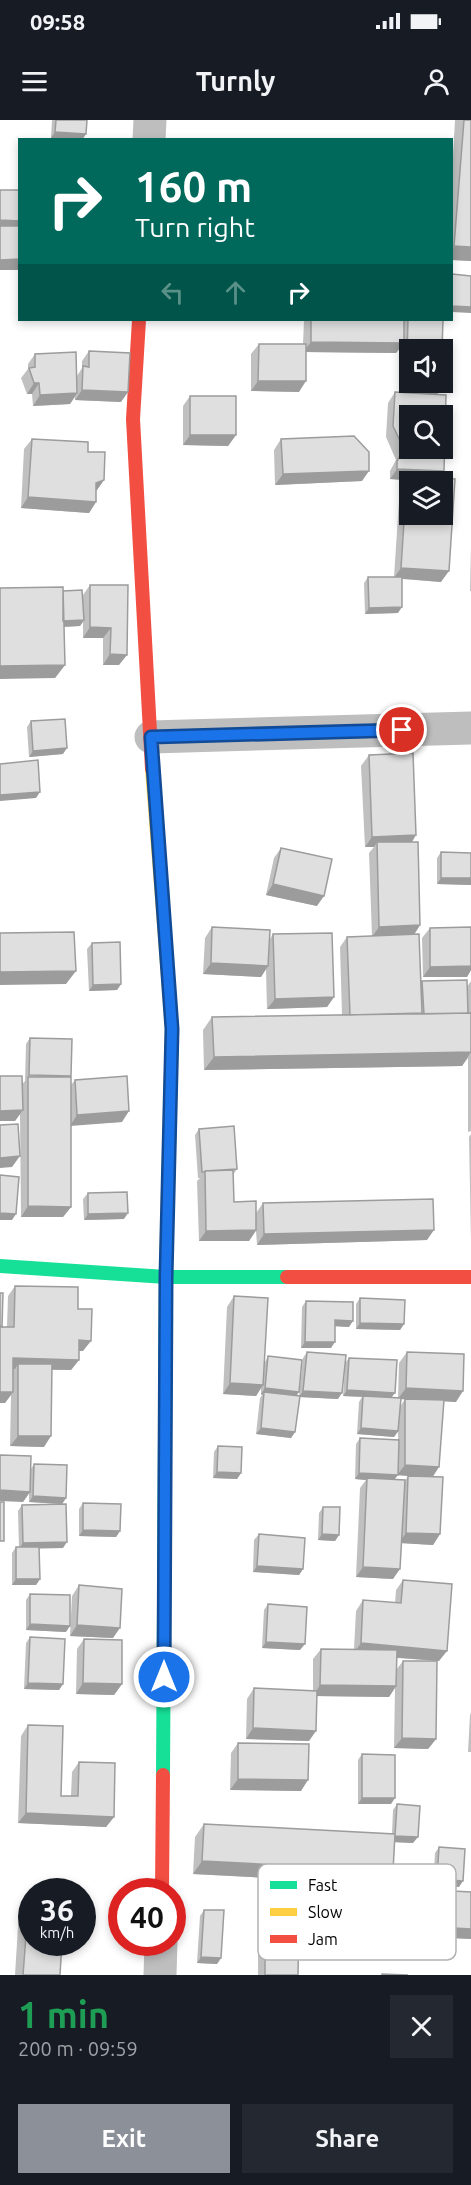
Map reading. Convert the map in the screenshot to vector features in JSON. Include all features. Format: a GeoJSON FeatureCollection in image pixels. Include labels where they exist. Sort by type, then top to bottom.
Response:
{"type":"FeatureCollection","features":[{"type":"Feature","properties":{"kind":"street"},"geometry":{"type":"LineString","coordinates":[[149,138],[150,120]]}},
{"type":"Feature","properties":{"kind":"street"},"geometry":{"type":"LineString","coordinates":[[139,321],[133,419],[147,712],[151,737],[172,1029],[166,1277],[162,1878]]}},
{"type":"Feature","properties":{"kind":"street"},"geometry":{"type":"LineString","coordinates":[[151,737],[471,728]]}},
{"type":"Feature","properties":{"kind":"street"},"geometry":{"type":"LineString","coordinates":[[0,1266],[166,1277],[471,1277]]}},
{"type":"Feature","properties":{"kind":"street"},"geometry":{"type":"LineString","coordinates":[[160,1975],[161,1956]]}},
{"type":"Feature","properties":{"kind":"building"},"geometry":{"type":"Polygon","coordinates":[[[56,120],[87,120],[86,134],[55,132],[56,120]]]}},
{"type":"Feature","properties":{"kind":"building"},"geometry":{"type":"Polygon","coordinates":[[[464,120],[471,120],[471,247],[454,246],[464,120]]]}},
{"type":"Feature","properties":{"kind":"building"},"geometry":{"type":"Polygon","coordinates":[[[0,190],[18,190],[18,221],[0,220],[0,190]]]}},
{"type":"Feature","properties":{"kind":"building"},"geometry":{"type":"Polygon","coordinates":[[[0,226],[18,226],[18,259],[0,260],[0,226]]]}},
{"type":"Feature","properties":{"kind":"building"},"geometry":{"type":"Polygon","coordinates":[[[453,274],[471,276],[471,307],[453,306],[453,274]]]}},
{"type":"Feature","properties":{"kind":"building"},"geometry":{"type":"Polygon","coordinates":[[[311,321],[404,321],[404,339],[399,339],[399,343],[311,342],[311,321]]]}},
{"type":"Feature","properties":{"kind":"building"},"geometry":{"type":"Polygon","coordinates":[[[408,321],[443,321],[442,339],[407,339],[408,321]]]}},
{"type":"Feature","properties":{"kind":"building"},"geometry":{"type":"Polygon","coordinates":[[[259,344],[306,344],[306,381],[258,381],[259,344]]]}},
{"type":"Feature","properties":{"kind":"building"},"geometry":{"type":"Polygon","coordinates":[[[89,351],[130,353],[128,392],[82,390],[83,366],[89,367],[89,351]]]}},
{"type":"Feature","properties":{"kind":"building"},"geometry":{"type":"Polygon","coordinates":[[[76,352],[77,393],[40,395],[39,383],[34,383],[29,368],[35,367],[35,354],[76,352]]]}},
{"type":"Feature","properties":{"kind":"building"},"geometry":{"type":"Polygon","coordinates":[[[395,392],[446,395],[446,405],[399,405],[399,439],[393,426],[395,392]]]}},
{"type":"Feature","properties":{"kind":"building"},"geometry":{"type":"Polygon","coordinates":[[[190,396],[236,396],[236,435],[190,435],[190,396]]]}},
{"type":"Feature","properties":{"kind":"building"},"geometry":{"type":"Polygon","coordinates":[[[354,436],[369,452],[369,471],[283,474],[281,439],[354,436]]]}},
{"type":"Feature","properties":{"kind":"building"},"geometry":{"type":"Polygon","coordinates":[[[32,439],[88,442],[88,452],[105,452],[104,480],[96,483],[96,502],[28,497],[32,439]]]}},
{"type":"Feature","properties":{"kind":"building"},"geometry":{"type":"Polygon","coordinates":[[[399,458],[444,459],[444,471],[397,469],[399,458]]]}},
{"type":"Feature","properties":{"kind":"building"},"geometry":{"type":"Polygon","coordinates":[[[453,479],[455,479],[453,510],[453,479]]]}},
{"type":"Feature","properties":{"kind":"building"},"geometry":{"type":"Polygon","coordinates":[[[404,525],[452,525],[449,571],[401,568],[404,525]]]}},
{"type":"Feature","properties":{"kind":"building"},"geometry":{"type":"Polygon","coordinates":[[[368,577],[402,577],[402,607],[369,608],[368,577]]]}},
{"type":"Feature","properties":{"kind":"building"},"geometry":{"type":"Polygon","coordinates":[[[90,585],[128,585],[127,655],[110,654],[111,628],[90,627],[90,585]]]}},
{"type":"Feature","properties":{"kind":"building"},"geometry":{"type":"Polygon","coordinates":[[[63,587],[65,665],[0,666],[0,588],[63,587]]]}},
{"type":"Feature","properties":{"kind":"building"},"geometry":{"type":"Polygon","coordinates":[[[82,590],[84,620],[63,621],[63,591],[82,590]]]}},
{"type":"Feature","properties":{"kind":"building"},"geometry":{"type":"Polygon","coordinates":[[[65,719],[67,748],[33,751],[31,721],[65,719]]]}},
{"type":"Feature","properties":{"kind":"building"},"geometry":{"type":"Polygon","coordinates":[[[413,753],[416,835],[372,837],[369,755],[413,753]]]}},
{"type":"Feature","properties":{"kind":"building"},"geometry":{"type":"Polygon","coordinates":[[[38,760],[40,792],[0,795],[0,764],[38,760]]]}},
{"type":"Feature","properties":{"kind":"building"},"geometry":{"type":"Polygon","coordinates":[[[377,842],[418,842],[420,925],[379,927],[377,842]]]}},
{"type":"Feature","properties":{"kind":"building"},"geometry":{"type":"Polygon","coordinates":[[[281,848],[332,859],[324,896],[273,884],[281,848]]]}},
{"type":"Feature","properties":{"kind":"building"},"geometry":{"type":"Polygon","coordinates":[[[441,852],[471,853],[471,878],[441,878],[441,852]]]}},
{"type":"Feature","properties":{"kind":"building"},"geometry":{"type":"Polygon","coordinates":[[[212,927],[270,930],[268,966],[211,963],[212,927]]]}},
{"type":"Feature","properties":{"kind":"building"},"geometry":{"type":"Polygon","coordinates":[[[471,927],[471,966],[430,967],[430,928],[471,927]]]}},
{"type":"Feature","properties":{"kind":"building"},"geometry":{"type":"Polygon","coordinates":[[[74,932],[76,971],[0,972],[0,933],[74,932]]]}},
{"type":"Feature","properties":{"kind":"building"},"geometry":{"type":"Polygon","coordinates":[[[332,933],[334,997],[275,999],[273,934],[332,933]]]}},
{"type":"Feature","properties":{"kind":"building"},"geometry":{"type":"Polygon","coordinates":[[[419,934],[422,1013],[350,1015],[347,937],[419,934]]]}},
{"type":"Feature","properties":{"kind":"building"},"geometry":{"type":"Polygon","coordinates":[[[120,942],[121,984],[93,985],[92,943],[120,942]]]}},
{"type":"Feature","properties":{"kind":"building"},"geometry":{"type":"Polygon","coordinates":[[[467,980],[468,1013],[424,1014],[422,981],[467,980]]]}},
{"type":"Feature","properties":{"kind":"building"},"geometry":{"type":"Polygon","coordinates":[[[471,1013],[471,1052],[214,1057],[212,1017],[471,1013]]]}},
{"type":"Feature","properties":{"kind":"building"},"geometry":{"type":"Polygon","coordinates":[[[30,1038],[72,1039],[71,1076],[29,1075],[30,1038]]]}},
{"type":"Feature","properties":{"kind":"building"},"geometry":{"type":"Polygon","coordinates":[[[0,1076],[22,1076],[23,1110],[0,1111],[0,1076]]]}},
{"type":"Feature","properties":{"kind":"building"},"geometry":{"type":"Polygon","coordinates":[[[127,1076],[129,1111],[77,1115],[75,1080],[127,1076]]]}},
{"type":"Feature","properties":{"kind":"building"},"geometry":{"type":"Polygon","coordinates":[[[28,1077],[71,1077],[71,1207],[28,1206],[28,1077]]]}},
{"type":"Feature","properties":{"kind":"building"},"geometry":{"type":"Polygon","coordinates":[[[18,1124],[20,1156],[0,1158],[0,1125],[18,1124]]]}},
{"type":"Feature","properties":{"kind":"building"},"geometry":{"type":"Polygon","coordinates":[[[234,1126],[237,1169],[202,1172],[199,1129],[234,1126]]]}},
{"type":"Feature","properties":{"kind":"building"},"geometry":{"type":"Polygon","coordinates":[[[233,1170],[234,1202],[256,1201],[256,1230],[206,1231],[205,1171],[233,1170]]]}},
{"type":"Feature","properties":{"kind":"building"},"geometry":{"type":"Polygon","coordinates":[[[0,1175],[19,1177],[16,1214],[0,1213],[0,1175]]]}},
{"type":"Feature","properties":{"kind":"building"},"geometry":{"type":"Polygon","coordinates":[[[127,1192],[128,1213],[88,1214],[88,1193],[127,1192]]]}},
{"type":"Feature","properties":{"kind":"building"},"geometry":{"type":"Polygon","coordinates":[[[433,1199],[434,1230],[264,1234],[263,1203],[433,1199]]]}},
{"type":"Feature","properties":{"kind":"building"},"geometry":{"type":"Polygon","coordinates":[[[15,1286],[78,1287],[78,1309],[92,1309],[91,1341],[79,1340],[79,1360],[13,1358],[13,1392],[0,1392],[0,1327],[14,1327],[15,1286]]]}},
{"type":"Feature","properties":{"kind":"building"},"geometry":{"type":"Polygon","coordinates":[[[0,1293],[3,1293],[2,1327],[0,1326],[0,1293]]]}},
{"type":"Feature","properties":{"kind":"building"},"geometry":{"type":"Polygon","coordinates":[[[234,1296],[268,1298],[263,1385],[230,1383],[234,1296]]]}},
{"type":"Feature","properties":{"kind":"building"},"geometry":{"type":"Polygon","coordinates":[[[360,1298],[405,1300],[404,1324],[360,1323],[360,1298]]]}},
{"type":"Feature","properties":{"kind":"building"},"geometry":{"type":"Polygon","coordinates":[[[306,1301],[353,1302],[353,1321],[335,1320],[335,1342],[305,1342],[306,1301]]]}},
{"type":"Feature","properties":{"kind":"building"},"geometry":{"type":"Polygon","coordinates":[[[307,1352],[346,1355],[342,1393],[303,1391],[307,1352]]]}},
{"type":"Feature","properties":{"kind":"building"},"geometry":{"type":"Polygon","coordinates":[[[407,1352],[464,1354],[463,1391],[406,1388],[407,1352]]]}},
{"type":"Feature","properties":{"kind":"building"},"geometry":{"type":"Polygon","coordinates":[[[268,1356],[302,1360],[299,1392],[265,1388],[268,1356]]]}},
{"type":"Feature","properties":{"kind":"building"},"geometry":{"type":"Polygon","coordinates":[[[349,1358],[397,1360],[395,1393],[347,1390],[349,1358]]]}},
{"type":"Feature","properties":{"kind":"building"},"geometry":{"type":"Polygon","coordinates":[[[18,1364],[52,1364],[51,1436],[18,1436],[18,1364]]]}},
{"type":"Feature","properties":{"kind":"building"},"geometry":{"type":"Polygon","coordinates":[[[264,1392],[300,1396],[295,1432],[261,1428],[264,1392]]]}},
{"type":"Feature","properties":{"kind":"building"},"geometry":{"type":"Polygon","coordinates":[[[363,1396],[401,1398],[398,1431],[361,1428],[363,1396]]]}},
{"type":"Feature","properties":{"kind":"building"},"geometry":{"type":"Polygon","coordinates":[[[405,1399],[444,1400],[439,1467],[405,1465],[405,1399]]]}},
{"type":"Feature","properties":{"kind":"building"},"geometry":{"type":"Polygon","coordinates":[[[360,1438],[399,1440],[398,1475],[359,1473],[360,1438]]]}},
{"type":"Feature","properties":{"kind":"building"},"geometry":{"type":"Polygon","coordinates":[[[218,1446],[242,1447],[241,1473],[217,1472],[218,1446]]]}},
{"type":"Feature","properties":{"kind":"building"},"geometry":{"type":"Polygon","coordinates":[[[0,1455],[31,1456],[30,1492],[0,1490],[0,1455]]]}},
{"type":"Feature","properties":{"kind":"building"},"geometry":{"type":"Polygon","coordinates":[[[34,1464],[67,1465],[66,1498],[33,1496],[34,1464]]]}},
{"type":"Feature","properties":{"kind":"building"},"geometry":{"type":"Polygon","coordinates":[[[408,1476],[443,1477],[440,1534],[406,1533],[408,1476]]]}},
{"type":"Feature","properties":{"kind":"building"},"geometry":{"type":"Polygon","coordinates":[[[367,1478],[405,1480],[400,1569],[363,1567],[367,1478]]]}},
{"type":"Feature","properties":{"kind":"building"},"geometry":{"type":"Polygon","coordinates":[[[0,1502],[4,1502],[4,1541],[0,1541],[0,1502]]]}},
{"type":"Feature","properties":{"kind":"building"},"geometry":{"type":"Polygon","coordinates":[[[83,1503],[121,1504],[120,1531],[83,1530],[83,1503]]]}},
{"type":"Feature","properties":{"kind":"building"},"geometry":{"type":"Polygon","coordinates":[[[66,1504],[67,1542],[23,1543],[22,1505],[66,1504]]]}},
{"type":"Feature","properties":{"kind":"building"},"geometry":{"type":"Polygon","coordinates":[[[323,1507],[340,1507],[339,1535],[322,1534],[323,1507]]]}},
{"type":"Feature","properties":{"kind":"building"},"geometry":{"type":"Polygon","coordinates":[[[259,1534],[305,1538],[303,1569],[257,1566],[259,1534]]]}},
{"type":"Feature","properties":{"kind":"building"},"geometry":{"type":"Polygon","coordinates":[[[16,1547],[39,1547],[40,1579],[16,1579],[16,1547]]]}},
{"type":"Feature","properties":{"kind":"building"},"geometry":{"type":"Polygon","coordinates":[[[403,1580],[452,1584],[447,1651],[361,1643],[363,1600],[401,1603],[403,1580]]]}},
{"type":"Feature","properties":{"kind":"building"},"geometry":{"type":"Polygon","coordinates":[[[79,1585],[122,1589],[120,1628],[77,1625],[79,1585]]]}},
{"type":"Feature","properties":{"kind":"building"},"geometry":{"type":"Polygon","coordinates":[[[30,1594],[70,1595],[70,1626],[30,1624],[30,1594]]]}},
{"type":"Feature","properties":{"kind":"building"},"geometry":{"type":"Polygon","coordinates":[[[268,1604],[307,1607],[305,1644],[266,1642],[268,1604]]]}},
{"type":"Feature","properties":{"kind":"building"},"geometry":{"type":"Polygon","coordinates":[[[30,1637],[65,1639],[63,1684],[28,1683],[30,1637]]]}},
{"type":"Feature","properties":{"kind":"building"},"geometry":{"type":"Polygon","coordinates":[[[84,1639],[122,1640],[122,1684],[83,1683],[84,1639]]]}},
{"type":"Feature","properties":{"kind":"building"},"geometry":{"type":"Polygon","coordinates":[[[321,1649],[397,1650],[396,1686],[320,1685],[321,1649]]]}},
{"type":"Feature","properties":{"kind":"building"},"geometry":{"type":"Polygon","coordinates":[[[403,1661],[437,1661],[436,1739],[402,1738],[403,1661]]]}},
{"type":"Feature","properties":{"kind":"building"},"geometry":{"type":"Polygon","coordinates":[[[254,1688],[317,1691],[316,1731],[253,1728],[254,1688]]]}},
{"type":"Feature","properties":{"kind":"building"},"geometry":{"type":"Polygon","coordinates":[[[28,1725],[63,1726],[61,1796],[78,1796],[79,1762],[115,1763],[114,1817],[26,1813],[28,1725]]]}},
{"type":"Feature","properties":{"kind":"building"},"geometry":{"type":"Polygon","coordinates":[[[238,1743],[309,1744],[308,1780],[238,1779],[238,1743]]]}},
{"type":"Feature","properties":{"kind":"building"},"geometry":{"type":"Polygon","coordinates":[[[362,1754],[395,1755],[395,1798],[362,1798],[362,1754]]]}},
{"type":"Feature","properties":{"kind":"building"},"geometry":{"type":"Polygon","coordinates":[[[397,1804],[420,1806],[418,1837],[395,1836],[397,1804]]]}},
{"type":"Feature","properties":{"kind":"building"},"geometry":{"type":"Polygon","coordinates":[[[204,1824],[395,1834],[393,1864],[259,1864],[202,1861],[204,1824]]]}},
{"type":"Feature","properties":{"kind":"building"},"geometry":{"type":"Polygon","coordinates":[[[439,1847],[465,1849],[463,1881],[456,1880],[456,1864],[438,1864],[439,1847]]]}},
{"type":"Feature","properties":{"kind":"building"},"geometry":{"type":"Polygon","coordinates":[[[456,1891],[471,1892],[471,1929],[456,1928],[456,1891]]]}},
{"type":"Feature","properties":{"kind":"building"},"geometry":{"type":"Polygon","coordinates":[[[204,1910],[224,1910],[221,1958],[201,1957],[204,1910]]]}},
{"type":"Feature","properties":{"kind":"building"},"geometry":{"type":"Polygon","coordinates":[[[24,1956],[61,1956],[60,1975],[23,1975],[24,1956]]]}},
{"type":"Feature","properties":{"kind":"building"},"geometry":{"type":"Polygon","coordinates":[[[265,1960],[298,1960],[298,1975],[265,1975],[265,1960]]]}},
{"type":"Feature","properties":{"kind":"traffic: fast"},"geometry":{"type":"LineString","coordinates":[[0,1266],[166,1277],[287,1277]]}},
{"type":"Feature","properties":{"kind":"traffic: fast"},"geometry":{"type":"LineString","coordinates":[[163,1775],[166,1271]]}},
{"type":"Feature","properties":{"kind":"traffic: slow"},"geometry":{"type":"LineString","coordinates":[[152,769],[172,1029],[166,1271]]}},
{"type":"Feature","properties":{"kind":"traffic: jam"},"geometry":{"type":"LineString","coordinates":[[139,321],[133,419],[152,769]]}},
{"type":"Feature","properties":{"kind":"traffic: jam"},"geometry":{"type":"LineString","coordinates":[[287,1277],[471,1277]]}},
{"type":"Feature","properties":{"kind":"traffic: jam"},"geometry":{"type":"LineString","coordinates":[[162,1878],[163,1775]]}},
{"type":"Feature","properties":{"kind":"route"},"geometry":{"type":"LineString","coordinates":[[164,1677],[166,1277],[172,1029],[151,737],[402,730]]}}]}
